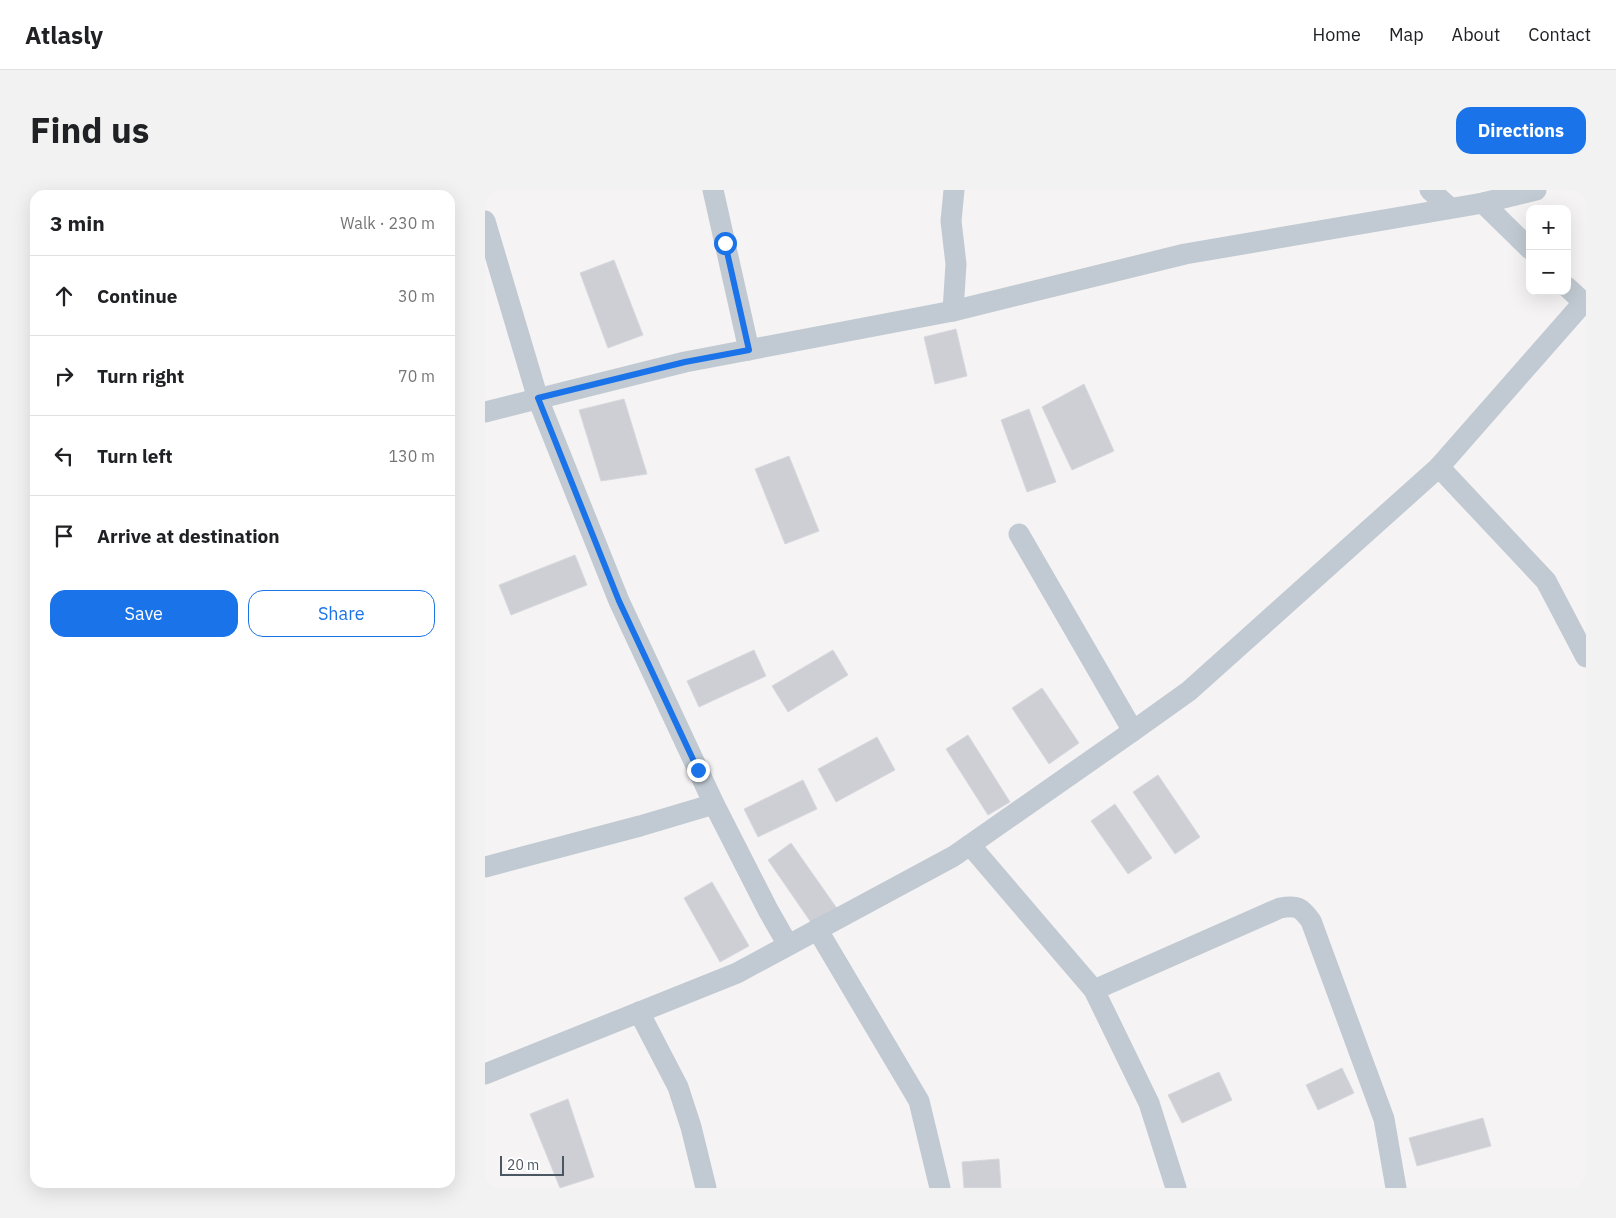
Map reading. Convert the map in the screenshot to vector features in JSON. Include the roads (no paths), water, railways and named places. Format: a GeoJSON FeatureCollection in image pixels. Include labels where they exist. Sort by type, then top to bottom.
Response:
{"type":"FeatureCollection","features":[{"type":"Feature","properties":{"kind":"street"},"geometry":{"type":"LineString","coordinates":[[713,190],[749,350]]}},
{"type":"Feature","properties":{"kind":"street"},"geometry":{"type":"LineString","coordinates":[[953,311],[956,264],[951,221],[954,190]]}},
{"type":"Feature","properties":{"kind":"street"},"geometry":{"type":"LineString","coordinates":[[1430,190],[1450,208]]}},
{"type":"Feature","properties":{"kind":"street"},"geometry":{"type":"LineString","coordinates":[[485,412],[685,362],[953,311],[1185,254],[1483,203],[1536,190]]}},
{"type":"Feature","properties":{"kind":"street"},"geometry":{"type":"LineString","coordinates":[[1483,203],[1526,245]]}},
{"type":"Feature","properties":{"kind":"street"},"geometry":{"type":"LineString","coordinates":[[485,221],[538,398],[619,601],[714,804],[767,910],[788,945]]}},
{"type":"Feature","properties":{"kind":"street"},"geometry":{"type":"LineString","coordinates":[[485,1074],[737,973],[954,856],[1189,691],[1439,467],[1585,304],[1571,291]]}},
{"type":"Feature","properties":{"kind":"street"},"geometry":{"type":"LineString","coordinates":[[1439,467],[1546,581],[1586,657]]}},
{"type":"Feature","properties":{"kind":"street"},"geometry":{"type":"LineString","coordinates":[[1019,534],[1133,731]]}},
{"type":"Feature","properties":{"kind":"street"},"geometry":{"type":"LineString","coordinates":[[485,867],[640,826],[714,804]]}},
{"type":"Feature","properties":{"kind":"street"},"geometry":{"type":"LineString","coordinates":[[970,844],[1094,990],[1149,1104],[1176,1188]]}},
{"type":"Feature","properties":{"kind":"street"},"geometry":{"type":"LineString","coordinates":[[1094,990],[1280,908],[1293,906],[1304,910],[1311,921],[1384,1119],[1396,1188]]}},
{"type":"Feature","properties":{"kind":"street"},"geometry":{"type":"LineString","coordinates":[[817,930],[919,1101],[940,1188]]}},
{"type":"Feature","properties":{"kind":"street"},"geometry":{"type":"LineString","coordinates":[[639,1012],[678,1087],[691,1127],[706,1188]]}}]}
